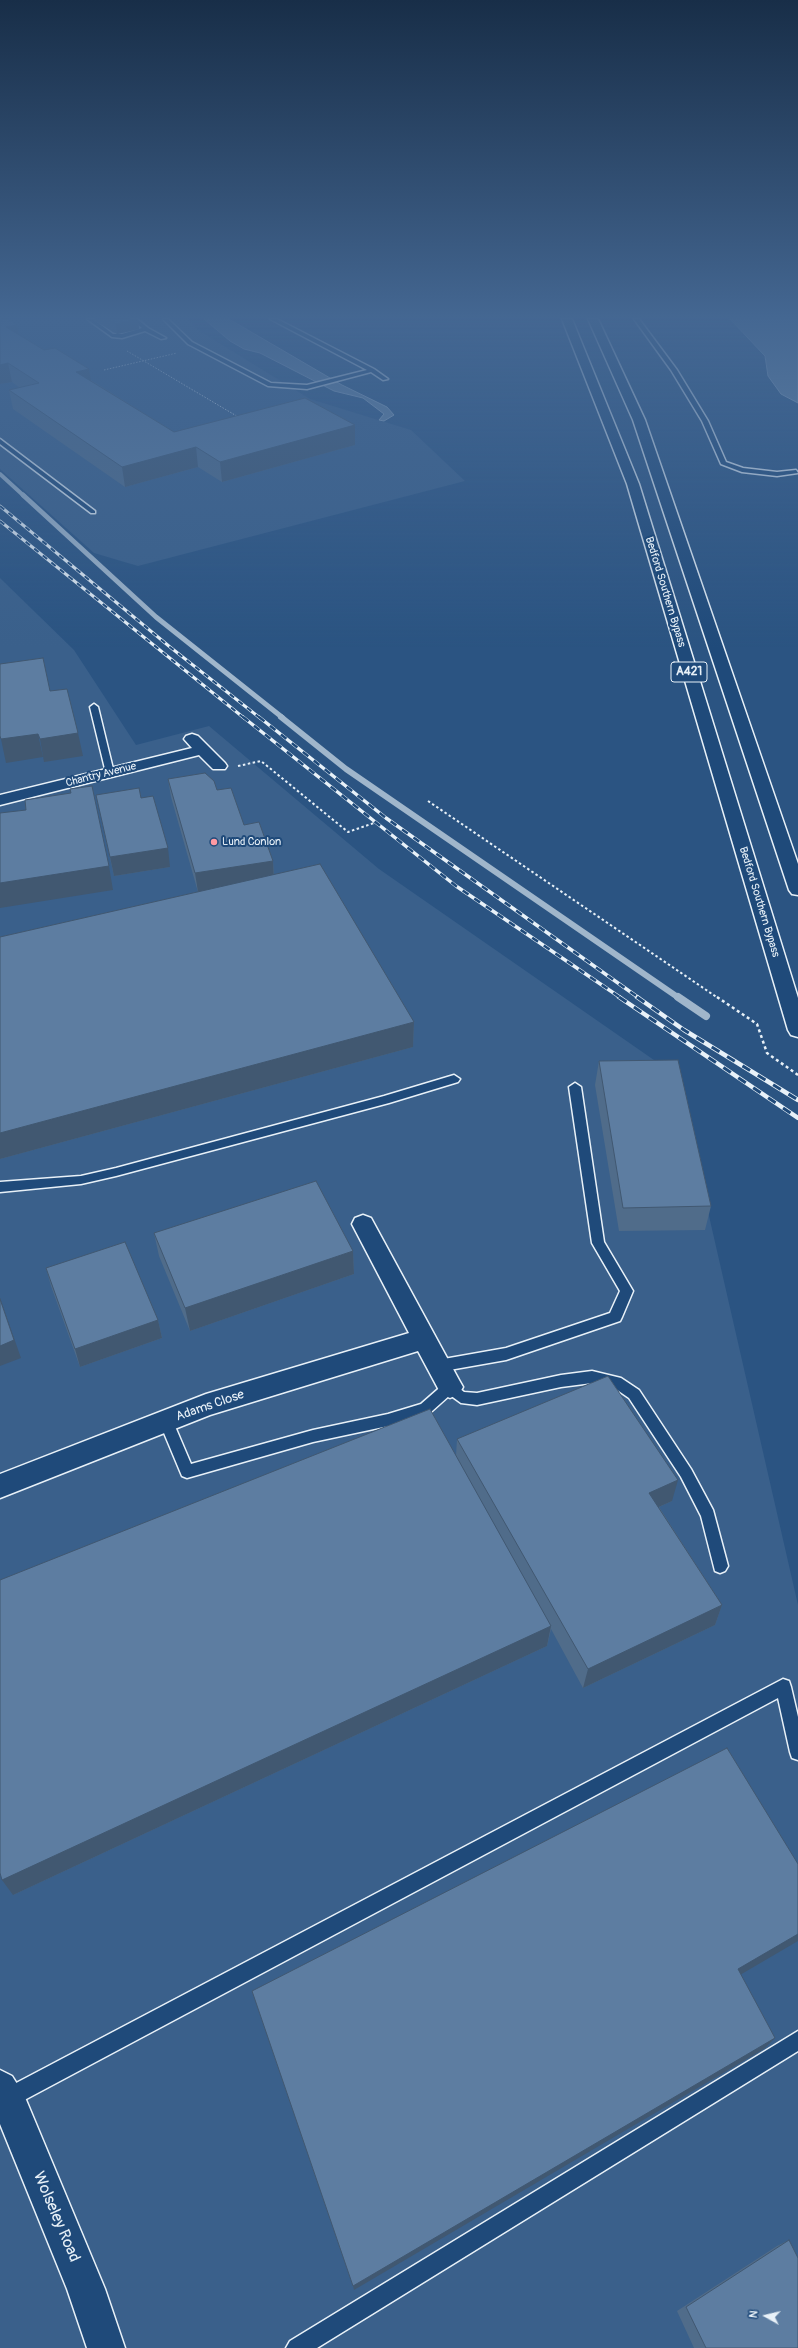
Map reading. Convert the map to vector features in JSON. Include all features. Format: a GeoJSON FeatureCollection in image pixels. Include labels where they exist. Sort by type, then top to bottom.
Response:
{"type":"FeatureCollection","features":[{"type":"Feature","properties":{"kind":"main road","name":"Bedford Southern Bypass"},"geometry":{"type":"LineString","coordinates":[[611,429],[633,484],[798,1030]]}},
{"type":"Feature","properties":{"kind":"main road","name":"A421"},"geometry":{"type":"LineString","coordinates":[[642,429],[798,890]]}},
{"type":"Feature","properties":{"kind":"main road","name":"Chantry Avenue"},"geometry":{"type":"LineString","coordinates":[[0,800],[110,773],[196,744],[219,766]]}},
{"type":"Feature","properties":{"kind":"main road"},"geometry":{"type":"LineString","coordinates":[[363,1224],[450,1386]]}},
{"type":"Feature","properties":{"kind":"main road","name":"Adams Close"},"geometry":{"type":"LineString","coordinates":[[0,1486],[206,1406],[424,1339]]}},
{"type":"Feature","properties":{"kind":"main road","name":"Wolseley Road"},"geometry":{"type":"LineString","coordinates":[[3,2094],[86,2290],[106,2348]]}},
{"type":"Feature","properties":{"kind":"lane"},"geometry":{"type":"LineString","coordinates":[[708,429],[723,463],[742,470],[777,474],[796,472]]}},
{"type":"Feature","properties":{"kind":"lane"},"geometry":{"type":"LineString","coordinates":[[0,441],[94,512]]}},
{"type":"Feature","properties":{"kind":"lane"},"geometry":{"type":"LineString","coordinates":[[94,707],[110,773]]}},
{"type":"Feature","properties":{"kind":"lane"},"geometry":{"type":"LineString","coordinates":[[0,1187],[81,1180],[116,1172],[385,1100],[454,1079]]}},
{"type":"Feature","properties":{"kind":"lane"},"geometry":{"type":"LineString","coordinates":[[438,1366],[506,1354],[615,1317],[627,1291],[598,1243],[576,1087]]}},
{"type":"Feature","properties":{"kind":"lane"},"geometry":{"type":"LineString","coordinates":[[166,1421],[187,1472],[313,1436],[388,1420],[426,1408],[450,1386],[461,1397],[477,1399],[560,1381],[592,1377],[616,1382],[634,1394],[686,1473],[708,1515],[720,1566]]}},
{"type":"Feature","properties":{"kind":"lane"},"geometry":{"type":"LineString","coordinates":[[3,2094],[783,1687],[798,1752]]}},
{"type":"Feature","properties":{"kind":"lane"},"geometry":{"type":"LineString","coordinates":[[297,2348],[798,2040]]}},
{"type":"Feature","properties":{"kind":"path"},"geometry":{"type":"LineString","coordinates":[[219,766],[239,766],[261,761],[348,832],[374,823]]}},
{"type":"Feature","properties":{"kind":"path"},"geometry":{"type":"LineString","coordinates":[[428,801],[757,1024],[767,1054],[798,1075]]}},
{"type":"Feature","properties":{"kind":"shaded area"},"geometry":{"type":"Polygon","coordinates":[[[0,429],[406,429],[411,430],[465,481],[138,566],[94,553],[0,469],[0,429]]]}},
{"type":"Feature","properties":{"kind":"shaded area"},"geometry":{"type":"Polygon","coordinates":[[[0,578],[74,650],[136,745],[209,726],[379,869],[677,1076],[798,1605],[798,2348],[0,2348],[0,578]]]}},
{"type":"Feature","properties":{"kind":"building"},"geometry":{"type":"Polygon","coordinates":[[[66,429],[168,429],[174,432],[187,429],[342,429],[220,462],[196,447],[122,467],[66,429]]]}},
{"type":"Feature","properties":{"kind":"building"},"geometry":{"type":"Polygon","coordinates":[[[43,658],[50,691],[67,689],[78,733],[40,739],[38,734],[1,739],[0,664],[43,658]]]}},
{"type":"Feature","properties":{"kind":"building","name":"Lund Conlon"},"geometry":{"type":"Polygon","coordinates":[[[205,773],[214,781],[217,790],[231,788],[244,825],[259,822],[273,861],[195,873],[168,779],[205,773]]]}},
{"type":"Feature","properties":{"kind":"building"},"geometry":{"type":"Polygon","coordinates":[[[92,786],[109,866],[0,883],[0,813],[26,810],[25,800],[71,793],[70,789],[92,786]]]}},
{"type":"Feature","properties":{"kind":"building"},"geometry":{"type":"Polygon","coordinates":[[[139,788],[141,798],[153,796],[168,848],[110,857],[96,795],[139,788]]]}},
{"type":"Feature","properties":{"kind":"building"},"geometry":{"type":"Polygon","coordinates":[[[320,864],[414,1022],[0,1133],[0,937],[320,864]]]}},
{"type":"Feature","properties":{"kind":"building"},"geometry":{"type":"Polygon","coordinates":[[[678,1060],[711,1206],[623,1208],[599,1061],[678,1060]]]}},
{"type":"Feature","properties":{"kind":"building"},"geometry":{"type":"Polygon","coordinates":[[[316,1181],[353,1251],[185,1308],[154,1233],[316,1181]]]}},
{"type":"Feature","properties":{"kind":"building"},"geometry":{"type":"Polygon","coordinates":[[[125,1242],[158,1320],[75,1349],[46,1268],[125,1242]]]}},
{"type":"Feature","properties":{"kind":"building"},"geometry":{"type":"Polygon","coordinates":[[[0,1299],[14,1340],[0,1346],[0,1299]]]}},
{"type":"Feature","properties":{"kind":"building"},"geometry":{"type":"Polygon","coordinates":[[[608,1376],[678,1480],[649,1493],[722,1605],[588,1669],[457,1439],[608,1376]]]}},
{"type":"Feature","properties":{"kind":"building"},"geometry":{"type":"Polygon","coordinates":[[[430,1409],[551,1626],[2,1880],[0,1873],[0,1580],[430,1409]]]}},
{"type":"Feature","properties":{"kind":"building"},"geometry":{"type":"Polygon","coordinates":[[[727,1748],[798,1864],[798,1934],[738,1969],[775,2038],[353,2286],[252,1991],[727,1748]]]}},
{"type":"Feature","properties":{"kind":"building"},"geometry":{"type":"Polygon","coordinates":[[[789,2240],[798,2258],[798,2348],[706,2348],[686,2307],[789,2240]]]}},
{"type":"Feature","properties":{"kind":"waterway"},"geometry":{"type":"LineString","coordinates":[[0,474],[24,496]]}},
{"type":"Feature","properties":{"kind":"waterway"},"geometry":{"type":"LineString","coordinates":[[23,495],[156,617],[283,718]]}},
{"type":"Feature","properties":{"kind":"waterway"},"geometry":{"type":"LineString","coordinates":[[281,717],[346,769],[679,998]]}},
{"type":"Feature","properties":{"kind":"waterway"},"geometry":{"type":"LineString","coordinates":[[678,997],[706,1016]]}},
{"type":"Feature","properties":{"kind":"railway"},"geometry":{"type":"LineString","coordinates":[[0,506],[170,647],[260,718]]}},
{"type":"Feature","properties":{"kind":"railway"},"geometry":{"type":"LineString","coordinates":[[0,521],[244,718]]}},
{"type":"Feature","properties":{"kind":"railway"},"geometry":{"type":"LineString","coordinates":[[243,717],[456,886],[621,998]]}},
{"type":"Feature","properties":{"kind":"railway"},"geometry":{"type":"LineString","coordinates":[[259,717],[386,818],[639,998]]}},
{"type":"Feature","properties":{"kind":"railway"},"geometry":{"type":"LineString","coordinates":[[619,997],[798,1118]]}},
{"type":"Feature","properties":{"kind":"railway"},"geometry":{"type":"LineString","coordinates":[[637,997],[684,1030],[798,1100]]}},
{"type":"Feature","properties":{"kind":"place","name":"Lund Conlon"},"geometry":{"type":"Point","coordinates":[214,842]}}]}
